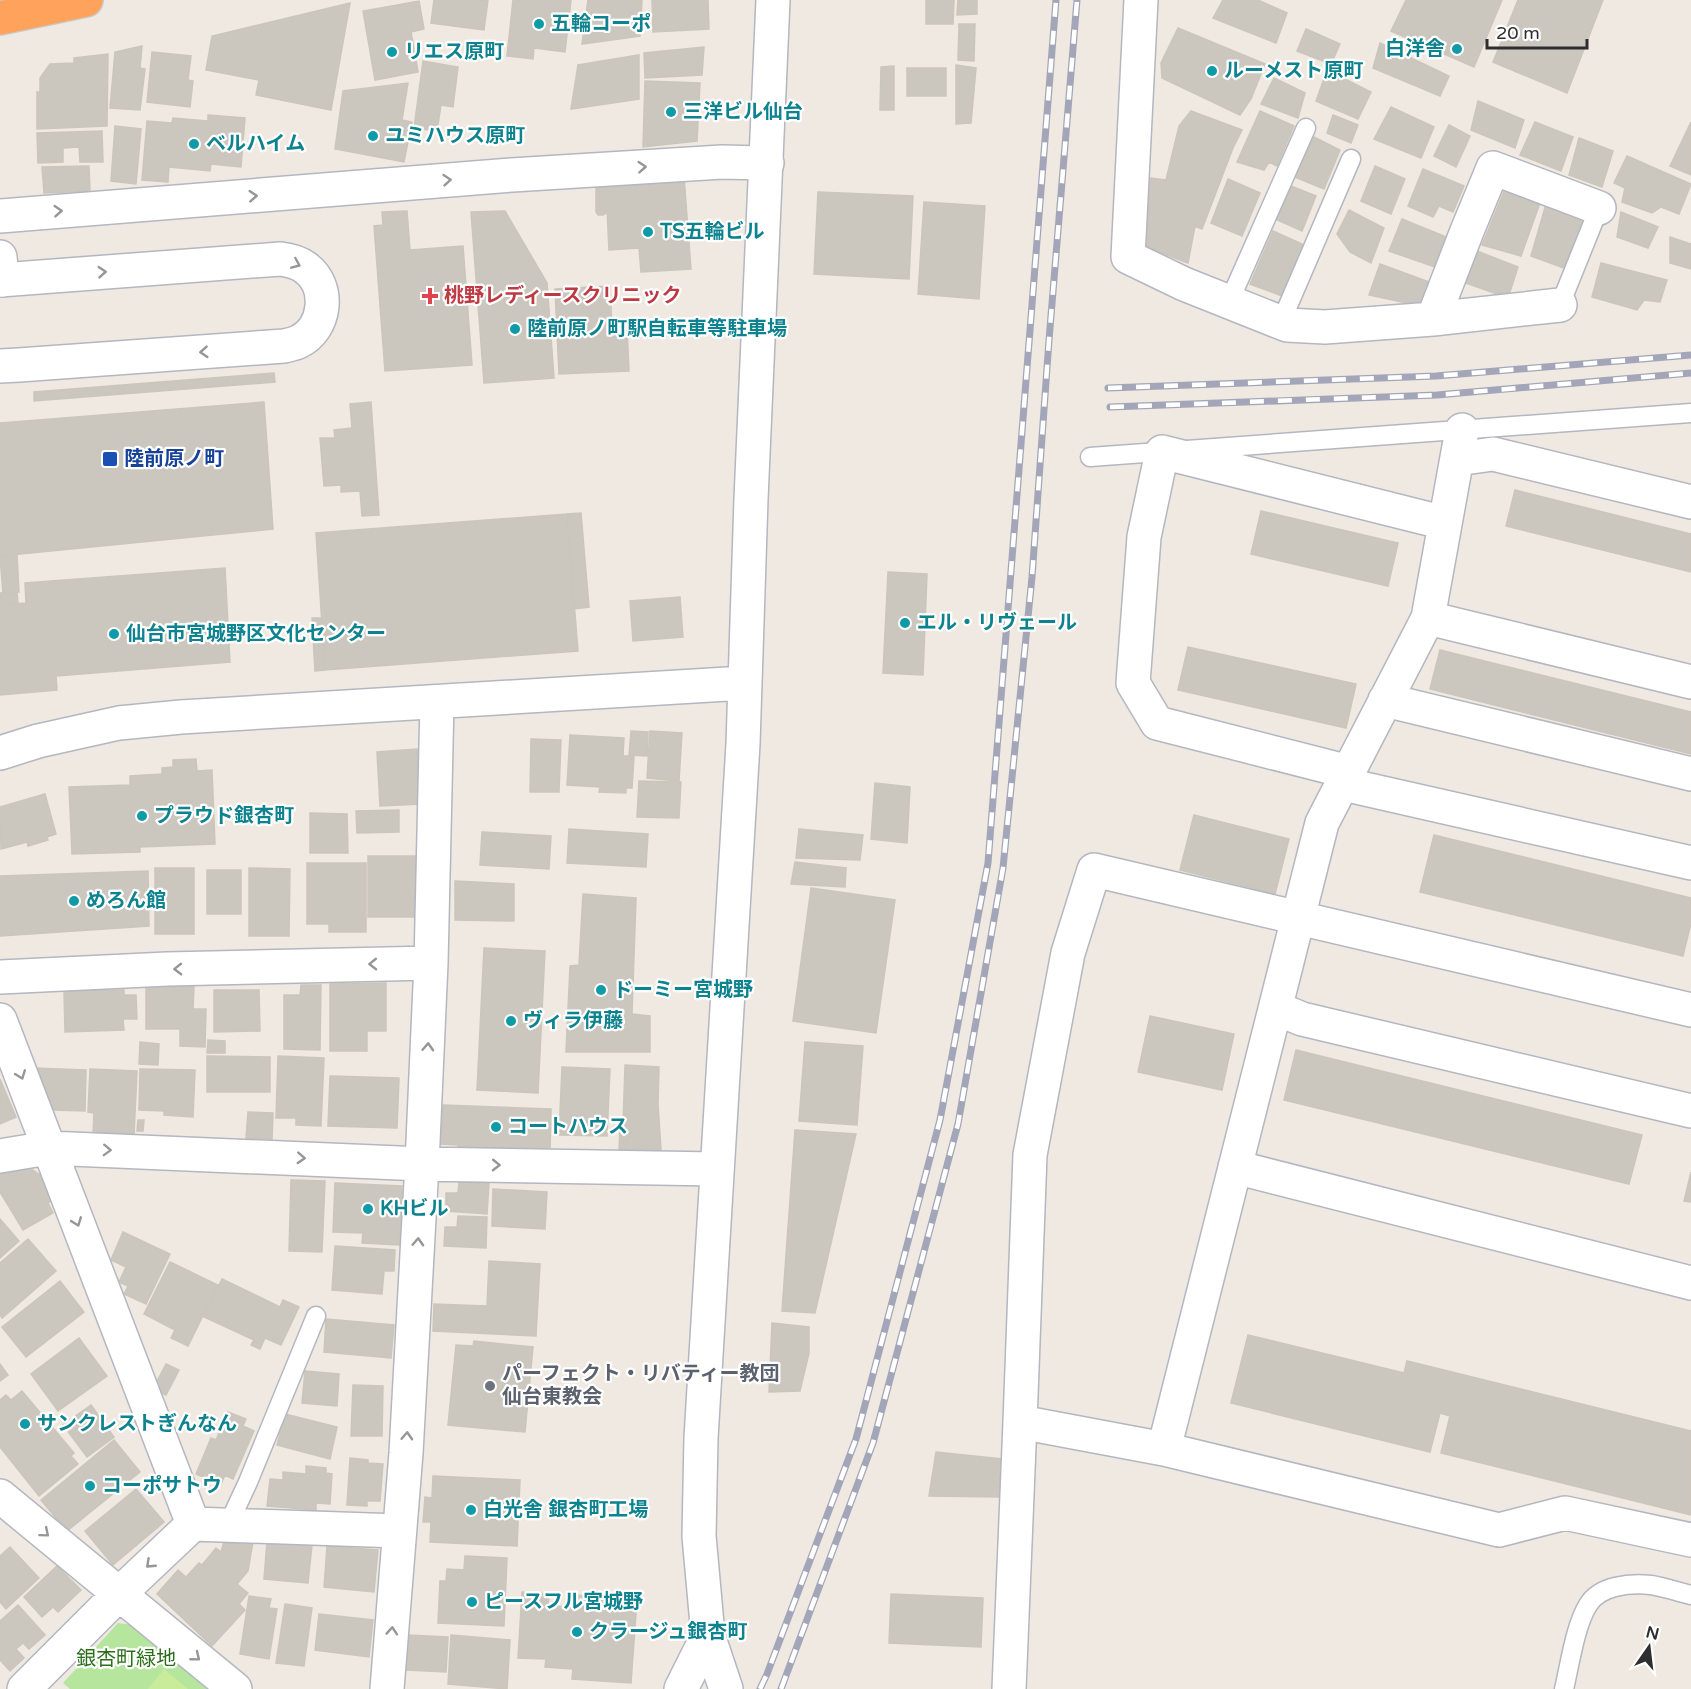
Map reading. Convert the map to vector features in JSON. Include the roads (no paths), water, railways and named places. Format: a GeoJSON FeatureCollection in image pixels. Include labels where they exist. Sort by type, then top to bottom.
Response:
{"type":"FeatureCollection","features":[{"type":"Feature","properties":{"kind":"highway"},"geometry":{"type":"LineString","coordinates":[[0,18],[86,0]]}},
{"type":"Feature","properties":{"kind":"street"},"geometry":{"type":"LineString","coordinates":[[726,1689],[708,1635],[699,1536],[701,1438],[743,744],[773,0]]}},
{"type":"Feature","properties":{"kind":"street"},"geometry":{"type":"LineString","coordinates":[[1141,0],[1128,257],[1184,284],[1287,325],[1325,327],[1560,305]]}},
{"type":"Feature","properties":{"kind":"street"},"geometry":{"type":"LineString","coordinates":[[0,216],[512,175],[722,162],[767,163]]}},
{"type":"Feature","properties":{"kind":"street"},"geometry":{"type":"LineString","coordinates":[[1433,318],[1493,168],[1599,208]]}},
{"type":"Feature","properties":{"kind":"street"},"geometry":{"type":"LineString","coordinates":[[0,366],[284,346],[298,342],[310,333],[323,308],[322,293],[316,280],[307,269],[294,261],[280,258],[1,272]]}},
{"type":"Feature","properties":{"kind":"street"},"geometry":{"type":"LineString","coordinates":[[1164,1449],[1322,823],[1428,618],[1460,444],[1691,502]]}},
{"type":"Feature","properties":{"kind":"street"},"geometry":{"type":"LineString","coordinates":[[1445,523],[1162,452],[1144,537],[1132,683],[1157,723],[1346,778],[1691,863]]}},
{"type":"Feature","properties":{"kind":"street"},"geometry":{"type":"LineString","coordinates":[[1428,618],[1691,682]]}},
{"type":"Feature","properties":{"kind":"street"},"geometry":{"type":"LineString","coordinates":[[0,753],[38,741],[119,723],[181,717],[744,683]]}},
{"type":"Feature","properties":{"kind":"street"},"geometry":{"type":"LineString","coordinates":[[1385,700],[1691,774]]}},
{"type":"Feature","properties":{"kind":"street"},"geometry":{"type":"LineString","coordinates":[[387,1689],[406,1453],[423,1164],[431,963],[437,702]]}},
{"type":"Feature","properties":{"kind":"street"},"geometry":{"type":"LineString","coordinates":[[1009,1689],[1029,1155],[1068,953],[1094,870],[1691,1010]]}},
{"type":"Feature","properties":{"kind":"street"},"geometry":{"type":"LineString","coordinates":[[0,977],[167,969],[431,963]]}},
{"type":"Feature","properties":{"kind":"street"},"geometry":{"type":"LineString","coordinates":[[1276,1008],[1302,1019],[1691,1112]]}},
{"type":"Feature","properties":{"kind":"street"},"geometry":{"type":"LineString","coordinates":[[0,1020],[193,1524]]}},
{"type":"Feature","properties":{"kind":"street"},"geometry":{"type":"LineString","coordinates":[[0,1156],[48,1148],[423,1164],[716,1169]]}},
{"type":"Feature","properties":{"kind":"street"},"geometry":{"type":"LineString","coordinates":[[1235,1167],[1691,1282]]}},
{"type":"Feature","properties":{"kind":"street"},"geometry":{"type":"LineString","coordinates":[[1020,1422],[1164,1449],[1499,1530],[1565,1513],[1691,1540]]}},
{"type":"Feature","properties":{"kind":"street"},"geometry":{"type":"LineString","coordinates":[[0,1496],[236,1689]]}},
{"type":"Feature","properties":{"kind":"street"},"geometry":{"type":"LineString","coordinates":[[24,1689],[118,1594],[193,1524],[399,1531]]}},
{"type":"Feature","properties":{"kind":"street"},"geometry":{"type":"LineString","coordinates":[[681,1689],[708,1635]]}},
{"type":"Feature","properties":{"kind":"lane"},"geometry":{"type":"LineString","coordinates":[[1229,302],[1306,129]]}},
{"type":"Feature","properties":{"kind":"lane"},"geometry":{"type":"LineString","coordinates":[[1281,322],[1351,159]]}},
{"type":"Feature","properties":{"kind":"lane"},"geometry":{"type":"LineString","coordinates":[[1560,305],[1599,208]]}},
{"type":"Feature","properties":{"kind":"lane"},"geometry":{"type":"LineString","coordinates":[[1090,457],[1162,452],[1460,444],[1691,413]]}},
{"type":"Feature","properties":{"kind":"lane"},"geometry":{"type":"LineString","coordinates":[[228,1525],[316,1316]]}},
{"type":"Feature","properties":{"kind":"lane"},"geometry":{"type":"LineString","coordinates":[[1564,1689],[1580,1622],[1589,1603],[1604,1591],[1625,1584],[1652,1586],[1691,1595]]}},
{"type":"Feature","properties":{"kind":"railway"},"geometry":{"type":"LineString","coordinates":[[760,1689],[856,1439],[940,1120],[988,863],[1056,0]]}},
{"type":"Feature","properties":{"kind":"railway"},"geometry":{"type":"LineString","coordinates":[[781,1689],[873,1443],[958,1124],[1003,868],[1032,577],[1077,0]]}},
{"type":"Feature","properties":{"kind":"railway"},"geometry":{"type":"LineString","coordinates":[[1108,388],[1436,376],[1691,355]]}},
{"type":"Feature","properties":{"kind":"railway"},"geometry":{"type":"LineString","coordinates":[[1110,407],[1437,395],[1691,373]]}},
{"type":"Feature","properties":{"kind":"place","name":"五輪コーポ"},"geometry":{"type":"Point","coordinates":[539,24]}},
{"type":"Feature","properties":{"kind":"place","name":"白洋舎"},"geometry":{"type":"Point","coordinates":[1457,49]}},
{"type":"Feature","properties":{"kind":"place","name":"リエス原町"},"geometry":{"type":"Point","coordinates":[392,52]}},
{"type":"Feature","properties":{"kind":"place","name":"ルーメスト原町"},"geometry":{"type":"Point","coordinates":[1212,71]}},
{"type":"Feature","properties":{"kind":"place","name":"三洋ビル仙台"},"geometry":{"type":"Point","coordinates":[671,112]}},
{"type":"Feature","properties":{"kind":"place","name":"ユミハウス原町"},"geometry":{"type":"Point","coordinates":[373,136]}},
{"type":"Feature","properties":{"kind":"place","name":"ベルハイム"},"geometry":{"type":"Point","coordinates":[194,144]}},
{"type":"Feature","properties":{"kind":"place","name":"TS五輪ビル"},"geometry":{"type":"Point","coordinates":[648,232]}},
{"type":"Feature","properties":{"kind":"place","name":"桃野レディースクリニック"},"geometry":{"type":"Point","coordinates":[430,296]}},
{"type":"Feature","properties":{"kind":"place","name":"陸前原ノ町駅自転車等駐車場"},"geometry":{"type":"Point","coordinates":[515,329]}},
{"type":"Feature","properties":{"kind":"place","name":"陸前原ノ町"},"geometry":{"type":"Point","coordinates":[110,459]}},
{"type":"Feature","properties":{"kind":"place","name":"エル・リヴェール"},"geometry":{"type":"Point","coordinates":[905,623]}},
{"type":"Feature","properties":{"kind":"place","name":"仙台市宮城野区文化センター"},"geometry":{"type":"Point","coordinates":[114,634]}},
{"type":"Feature","properties":{"kind":"place","name":"プラウド銀杏町"},"geometry":{"type":"Point","coordinates":[142,816]}},
{"type":"Feature","properties":{"kind":"place","name":"めろん館"},"geometry":{"type":"Point","coordinates":[74,901]}},
{"type":"Feature","properties":{"kind":"place","name":"ドーミー宮城野"},"geometry":{"type":"Point","coordinates":[601,990]}},
{"type":"Feature","properties":{"kind":"place","name":"ヴィラ伊藤"},"geometry":{"type":"Point","coordinates":[511,1021]}},
{"type":"Feature","properties":{"kind":"place","name":"コートハウス"},"geometry":{"type":"Point","coordinates":[496,1127]}},
{"type":"Feature","properties":{"kind":"place","name":"KHビル"},"geometry":{"type":"Point","coordinates":[368,1209]}},
{"type":"Feature","properties":{"kind":"place","name":"パーフェクト・リバティー教団 仙台東教会"},"geometry":{"type":"Point","coordinates":[490,1386]}},
{"type":"Feature","properties":{"kind":"place","name":"サンクレストぎんなん"},"geometry":{"type":"Point","coordinates":[25,1424]}},
{"type":"Feature","properties":{"kind":"place","name":"コーポサトウ"},"geometry":{"type":"Point","coordinates":[90,1486]}},
{"type":"Feature","properties":{"kind":"place","name":"白光舎 銀杏町工場"},"geometry":{"type":"Point","coordinates":[471,1510]}},
{"type":"Feature","properties":{"kind":"place","name":"ピースフル宮城野"},"geometry":{"type":"Point","coordinates":[472,1602]}},
{"type":"Feature","properties":{"kind":"place","name":"クラージュ銀杏町"},"geometry":{"type":"Point","coordinates":[577,1632]}},
{"type":"Feature","properties":{"kind":"park label","name":"銀杏町緑地"},"geometry":{"type":"Point","coordinates":[126,1659]}}]}
